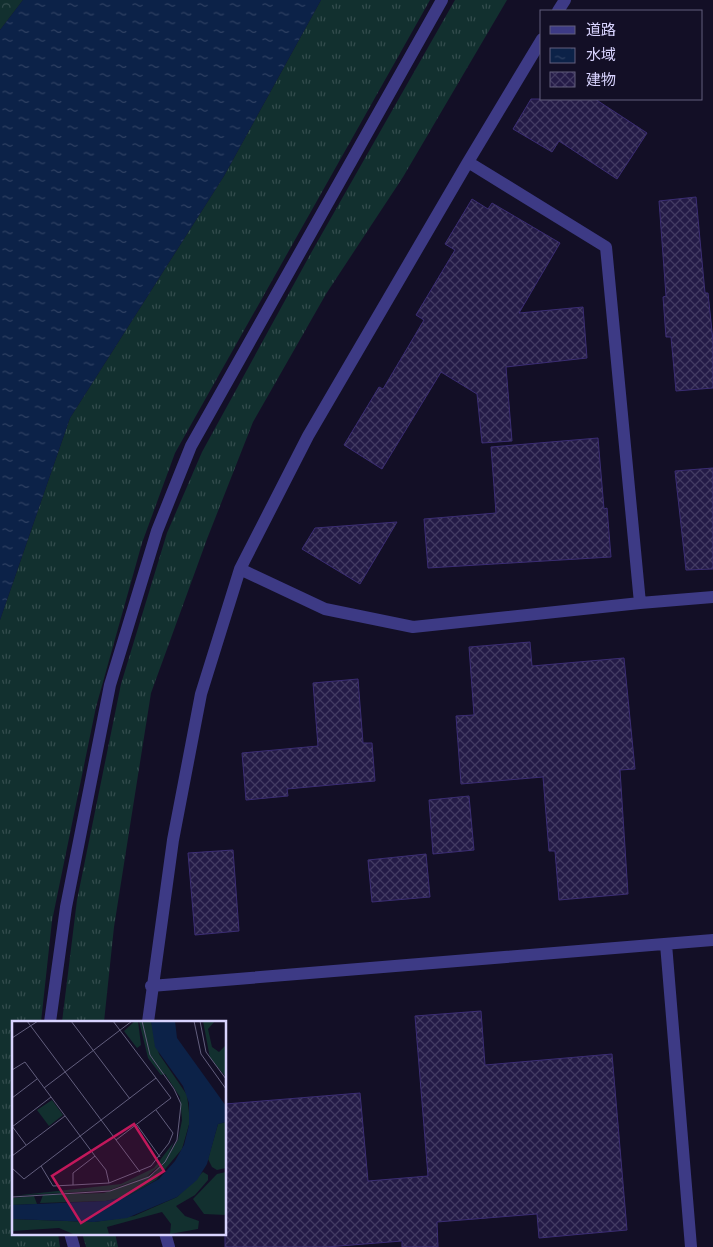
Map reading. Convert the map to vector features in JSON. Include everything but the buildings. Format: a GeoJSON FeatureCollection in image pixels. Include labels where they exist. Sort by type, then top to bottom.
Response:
{"type":"FeatureCollection","features":[{"type":"Feature","properties":{"kind":"street"},"geometry":{"type":"LineString","coordinates":[[50,1021],[66,907],[110,685],[157,530],[191,446],[442,0]]}},
{"type":"Feature","properties":{"kind":"street"},"geometry":{"type":"LineString","coordinates":[[148,1021],[151,986],[172,840],[201,694],[240,569],[308,436],[540,42]]}},
{"type":"Feature","properties":{"kind":"street"},"geometry":{"type":"LineString","coordinates":[[468,162],[606,247],[640,603]]}},
{"type":"Feature","properties":{"kind":"street"},"geometry":{"type":"LineString","coordinates":[[240,569],[325,609],[412,627],[713,597]]}},
{"type":"Feature","properties":{"kind":"street"},"geometry":{"type":"LineString","coordinates":[[151,986],[713,940]]}},
{"type":"Feature","properties":{"kind":"street"},"geometry":{"type":"LineString","coordinates":[[666,944],[691,1247]]}},
{"type":"Feature","properties":{"kind":"street"},"geometry":{"type":"LineString","coordinates":[[70,1234],[74,1247]]}},
{"type":"Feature","properties":{"kind":"street"},"geometry":{"type":"LineString","coordinates":[[166,1234],[168,1247]]}},
{"type":"Feature","properties":{"kind":"green space"},"geometry":{"type":"Polygon","coordinates":[[[0,0],[23,0],[0,30],[0,0]]]}},
{"type":"Feature","properties":{"kind":"green space"},"geometry":{"type":"Polygon","coordinates":[[[321,0],[430,0],[175,453],[142,543],[96,707],[52,921],[41,1021],[12,1021],[12,1234],[58,1234],[60,1247],[0,1247],[0,620],[70,418],[224,176],[321,0]]]}},
{"type":"Feature","properties":{"kind":"green space"},"geometry":{"type":"Polygon","coordinates":[[[455,0],[507,0],[403,177],[326,294],[253,422],[207,539],[151,693],[114,927],[104,1021],[62,1021],[77,900],[121,684],[167,533],[202,452],[311,253],[455,0]]]}},
{"type":"Feature","properties":{"kind":"green space"},"geometry":{"type":"Polygon","coordinates":[[[82,1234],[115,1234],[118,1247],[86,1247],[82,1234]]]}},
{"type":"Feature","properties":{"kind":"water"},"geometry":{"type":"Polygon","coordinates":[[[23,0],[321,0],[224,176],[70,418],[0,620],[0,30],[23,0]]]}}]}
